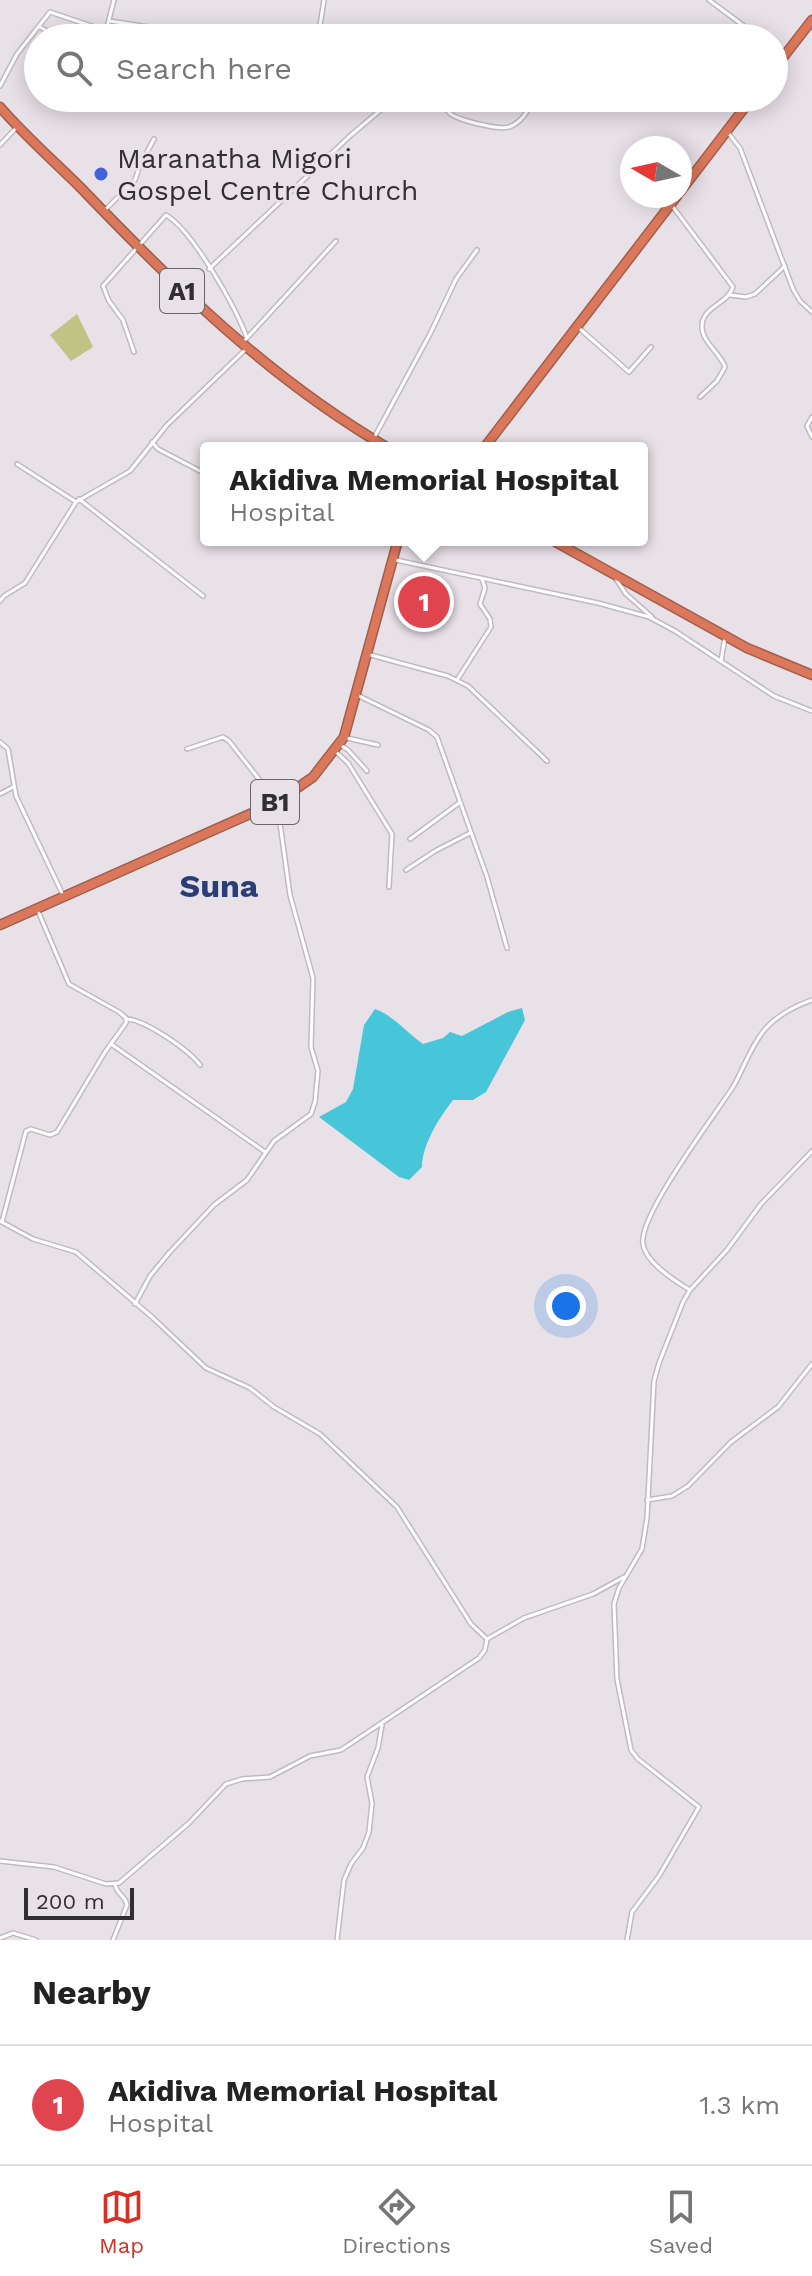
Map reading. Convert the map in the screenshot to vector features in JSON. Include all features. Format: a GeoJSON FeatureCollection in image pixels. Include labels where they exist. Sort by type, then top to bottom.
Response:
{"type":"FeatureCollection","features":[{"type":"Feature","properties":{"kind":"highway"},"geometry":{"type":"LineString","coordinates":[[788,52],[811,23]]}},
{"type":"Feature","properties":{"kind":"highway","name":"A1"},"geometry":{"type":"LineString","coordinates":[[0,107],[137,245],[244,344],[291,385],[378,442]]}},
{"type":"Feature","properties":{"kind":"highway"},"geometry":{"type":"LineString","coordinates":[[692,176],[741,112]]}},
{"type":"Feature","properties":{"kind":"highway"},"geometry":{"type":"LineString","coordinates":[[489,442],[668,208]]}},
{"type":"Feature","properties":{"kind":"highway","name":"B1"},"geometry":{"type":"LineString","coordinates":[[0,925],[277,802],[313,777],[340,744],[357,695],[396,546]]}},
{"type":"Feature","properties":{"kind":"highway"},"geometry":{"type":"LineString","coordinates":[[563,546],[725,637],[771,660],[812,675]]}},
{"type":"Feature","properties":{"kind":"street"},"geometry":{"type":"LineString","coordinates":[[109,24],[114,0]]}},
{"type":"Feature","properties":{"kind":"street"},"geometry":{"type":"LineString","coordinates":[[320,24],[324,0]]}},
{"type":"Feature","properties":{"kind":"street"},"geometry":{"type":"LineString","coordinates":[[709,0],[741,24]]}},
{"type":"Feature","properties":{"kind":"street"},"geometry":{"type":"LineString","coordinates":[[42,24],[51,11],[85,24]]}},
{"type":"Feature","properties":{"kind":"street"},"geometry":{"type":"LineString","coordinates":[[110,21],[129,24]]}},
{"type":"Feature","properties":{"kind":"street"},"geometry":{"type":"LineString","coordinates":[[0,86],[24,46]]}},
{"type":"Feature","properties":{"kind":"street"},"geometry":{"type":"LineString","coordinates":[[209,269],[378,112]]}},
{"type":"Feature","properties":{"kind":"street"},"geometry":{"type":"LineString","coordinates":[[450,112],[476,123],[507,127],[527,112]]}},
{"type":"Feature","properties":{"kind":"street"},"geometry":{"type":"LineString","coordinates":[[0,145],[17,127]]}},
{"type":"Feature","properties":{"kind":"street"},"geometry":{"type":"LineString","coordinates":[[727,131],[739,145],[796,296],[812,312]]}},
{"type":"Feature","properties":{"kind":"street"},"geometry":{"type":"LineString","coordinates":[[103,211],[135,180],[154,139]]}},
{"type":"Feature","properties":{"kind":"street"},"geometry":{"type":"LineString","coordinates":[[683,208],[740,296]]}},
{"type":"Feature","properties":{"kind":"street"},"geometry":{"type":"LineString","coordinates":[[134,352],[123,320],[103,288],[137,245],[167,215],[185,233],[242,321],[244,344]]}},
{"type":"Feature","properties":{"kind":"street"},"geometry":{"type":"LineString","coordinates":[[0,601],[25,583],[78,500],[130,471],[152,442],[336,241]]}},
{"type":"Feature","properties":{"kind":"street"},"geometry":{"type":"LineString","coordinates":[[373,439],[456,279],[477,250]]}},
{"type":"Feature","properties":{"kind":"street"},"geometry":{"type":"LineString","coordinates":[[730,295],[749,297],[755,294],[785,266]]}},
{"type":"Feature","properties":{"kind":"street"},"geometry":{"type":"LineString","coordinates":[[700,397],[717,381],[725,367],[703,333],[702,323],[712,307],[730,295],[733,287]]}},
{"type":"Feature","properties":{"kind":"street"},"geometry":{"type":"LineString","coordinates":[[576,327],[629,372],[651,347]]}},
{"type":"Feature","properties":{"kind":"street"},"geometry":{"type":"LineString","coordinates":[[812,417],[807,426],[812,437]]}},
{"type":"Feature","properties":{"kind":"street"},"geometry":{"type":"LineString","coordinates":[[152,442],[158,449],[200,471]]}},
{"type":"Feature","properties":{"kind":"street"},"geometry":{"type":"LineString","coordinates":[[17,464],[78,500],[203,596]]}},
{"type":"Feature","properties":{"kind":"street"},"geometry":{"type":"LineString","coordinates":[[392,559],[654,619]]}},
{"type":"Feature","properties":{"kind":"street"},"geometry":{"type":"LineString","coordinates":[[614,575],[626,594],[654,619],[774,696],[812,711]]}},
{"type":"Feature","properties":{"kind":"street"},"geometry":{"type":"LineString","coordinates":[[482,579],[485,588]]}},
{"type":"Feature","properties":{"kind":"street"},"geometry":{"type":"LineString","coordinates":[[457,680],[491,627],[490,619],[480,604],[491,581]]}},
{"type":"Feature","properties":{"kind":"street"},"geometry":{"type":"LineString","coordinates":[[721,662],[725,637]]}},
{"type":"Feature","properties":{"kind":"street"},"geometry":{"type":"LineString","coordinates":[[367,654],[457,680],[481,696],[547,761]]}},
{"type":"Feature","properties":{"kind":"street"},"geometry":{"type":"LineString","coordinates":[[357,695],[429,730],[437,737],[487,877],[507,948]]}},
{"type":"Feature","properties":{"kind":"street"},"geometry":{"type":"LineString","coordinates":[[135,1304],[157,1266],[214,1205],[247,1180],[279,1137],[311,1114],[318,1071],[311,1047],[313,978],[290,895],[277,802],[223,737],[187,749]]}},
{"type":"Feature","properties":{"kind":"street"},"geometry":{"type":"LineString","coordinates":[[0,742],[8,749],[13,787],[63,895]]}},
{"type":"Feature","properties":{"kind":"street"},"geometry":{"type":"LineString","coordinates":[[340,744],[378,745]]}},
{"type":"Feature","properties":{"kind":"street"},"geometry":{"type":"LineString","coordinates":[[340,744],[367,771]]}},
{"type":"Feature","properties":{"kind":"street"},"geometry":{"type":"LineString","coordinates":[[340,744],[348,763],[392,834],[389,887]]}},
{"type":"Feature","properties":{"kind":"street"},"geometry":{"type":"LineString","coordinates":[[0,794],[13,787]]}},
{"type":"Feature","properties":{"kind":"street"},"geometry":{"type":"LineString","coordinates":[[410,839],[459,803]]}},
{"type":"Feature","properties":{"kind":"street"},"geometry":{"type":"LineString","coordinates":[[406,870],[470,833]]}},
{"type":"Feature","properties":{"kind":"street"},"geometry":{"type":"LineString","coordinates":[[37,908],[69,984],[127,1019],[139,1021],[161,1033],[192,1055],[200,1065]]}},
{"type":"Feature","properties":{"kind":"street"},"geometry":{"type":"LineString","coordinates":[[690,1290],[658,1265],[644,1248],[643,1234],[662,1193],[734,1085],[762,1033],[781,1015],[812,1000]]}},
{"type":"Feature","properties":{"kind":"street"},"geometry":{"type":"LineString","coordinates":[[127,1019],[57,1132],[50,1135],[29,1129],[26,1131],[1,1222],[33,1239],[76,1252],[206,1368],[250,1388],[274,1407],[320,1434],[388,1498],[407,1521],[471,1624],[487,1639]]}},
{"type":"Feature","properties":{"kind":"street"},"geometry":{"type":"LineString","coordinates":[[111,1043],[265,1152]]}},
{"type":"Feature","properties":{"kind":"street"},"geometry":{"type":"LineString","coordinates":[[627,1940],[632,1912],[659,1876],[699,1807],[638,1759],[630,1747],[617,1679],[613,1612],[619,1588],[642,1549],[656,1372],[690,1290],[727,1250],[761,1204],[812,1151]]}},
{"type":"Feature","properties":{"kind":"street"},"geometry":{"type":"LineString","coordinates":[[647,1500],[672,1496],[688,1486],[731,1442],[778,1407],[812,1364]]}},
{"type":"Feature","properties":{"kind":"street"},"geometry":{"type":"LineString","coordinates":[[487,1639],[535,1613],[593,1594],[627,1575]]}},
{"type":"Feature","properties":{"kind":"street"},"geometry":{"type":"LineString","coordinates":[[115,1884],[160,1849],[226,1784],[242,1779],[270,1777],[310,1756],[334,1754],[479,1658],[485,1650],[487,1639]]}},
{"type":"Feature","properties":{"kind":"street"},"geometry":{"type":"LineString","coordinates":[[337,1940],[344,1880],[369,1832],[372,1803],[367,1777],[378,1748],[382,1725]]}},
{"type":"Feature","properties":{"kind":"street"},"geometry":{"type":"LineString","coordinates":[[0,1861],[58,1868],[115,1884]]}},
{"type":"Feature","properties":{"kind":"street"},"geometry":{"type":"LineString","coordinates":[[113,1940],[127,1905],[116,1891],[115,1884]]}},
{"type":"Feature","properties":{"kind":"street"},"geometry":{"type":"LineString","coordinates":[[0,1938],[13,1933],[36,1940]]}},
{"type":"Feature","properties":{"kind":"green space"},"geometry":{"type":"Polygon","coordinates":[[[77,314],[93,347],[71,361],[50,335],[77,314]]]}},
{"type":"Feature","properties":{"kind":"water"},"geometry":{"type":"Polygon","coordinates":[[[522,1008],[525,1020],[486,1092],[473,1100],[453,1100],[428,1141],[422,1167],[409,1180],[399,1177],[319,1117],[346,1102],[353,1089],[364,1025],[375,1009],[423,1044],[443,1038],[450,1032],[462,1036],[522,1008]]]}},
{"type":"Feature","properties":{"kind":"place","name":"Maranatha Migori Gospel Centre Church"},"geometry":{"type":"Point","coordinates":[101,174]}},
{"type":"Feature","properties":{"kind":"place","name":"Akidiva Memorial Hospital"},"geometry":{"type":"Point","coordinates":[424,602]}},
{"type":"Feature","properties":{"kind":"district","name":"Suna"},"geometry":{"type":"Point","coordinates":[219,886]}}]}
